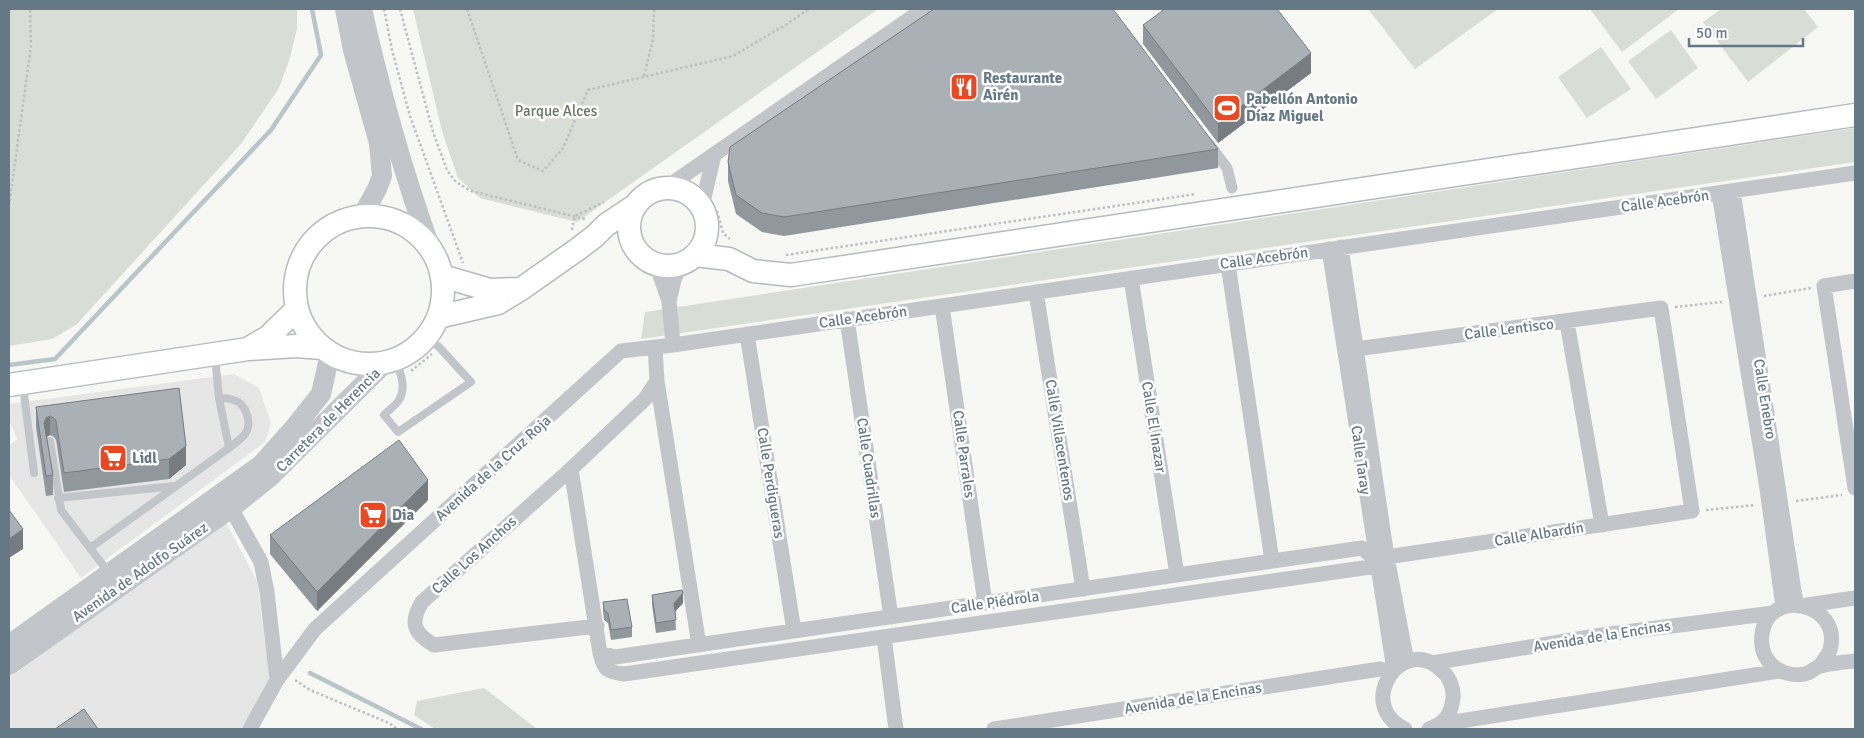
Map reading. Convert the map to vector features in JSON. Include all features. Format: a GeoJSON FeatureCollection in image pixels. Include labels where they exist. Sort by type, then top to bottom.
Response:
{"type":"FeatureCollection","features":[{"type":"Feature","properties":{"kind":"main road"},"geometry":{"type":"LineString","coordinates":[[438,317],[498,303],[521,289],[601,230],[634,197],[649,192],[662,183],[681,189],[693,196],[709,215],[730,250],[754,271],[791,275],[1855,115]]}},
{"type":"Feature","properties":{"kind":"main road"},"geometry":{"type":"LineString","coordinates":[[634,197],[629,220],[630,237],[636,249],[645,258],[656,264],[668,266],[688,259],[730,250]]}},
{"type":"Feature","properties":{"kind":"main road"},"geometry":{"type":"LineString","coordinates":[[688,259],[704,243],[709,215]]}},
{"type":"Feature","properties":{"kind":"main road"},"geometry":{"type":"LineString","coordinates":[[16,384],[248,349],[296,346],[326,351],[343,360],[357,363],[372,364],[391,361],[412,350],[426,337],[438,317],[443,290],[442,276],[438,261],[430,247],[420,236],[400,223],[378,216],[362,216],[341,221],[322,232],[308,247],[298,266],[294,288],[297,309],[307,331],[326,351]]}},
{"type":"Feature","properties":{"kind":"main road"},"geometry":{"type":"LineString","coordinates":[[601,230],[630,237]]}},
{"type":"Feature","properties":{"kind":"main road"},"geometry":{"type":"LineString","coordinates":[[442,276],[490,290],[521,289]]}},
{"type":"Feature","properties":{"kind":"main road"},"geometry":{"type":"LineString","coordinates":[[248,349],[268,337],[297,309]]}},
{"type":"Feature","properties":{"kind":"street"},"geometry":{"type":"LineString","coordinates":[[345,9],[379,143],[382,176],[362,216]]}},
{"type":"Feature","properties":{"kind":"street"},"geometry":{"type":"LineString","coordinates":[[362,9],[375,66],[406,180],[430,247]]}},
{"type":"Feature","properties":{"kind":"street"},"geometry":{"type":"LineString","coordinates":[[662,183],[714,155],[924,9]]}},
{"type":"Feature","properties":{"kind":"street"},"geometry":{"type":"LineString","coordinates":[[1203,136],[1227,168],[1232,188]]}},
{"type":"Feature","properties":{"kind":"street"},"geometry":{"type":"LineString","coordinates":[[709,215],[714,155]]}},
{"type":"Feature","properties":{"kind":"street","name":"Calle Acebrón"},"geometry":{"type":"LineString","coordinates":[[673,345],[1855,173]]}},
{"type":"Feature","properties":{"kind":"street","name":"Calle Enebro"},"geometry":{"type":"LineString","coordinates":[[1726,192],[1743,299],[1766,489],[1790,608]]}},
{"type":"Feature","properties":{"kind":"street","name":"Calle Taray"},"geometry":{"type":"LineString","coordinates":[[1335,248],[1356,349],[1393,671]]}},
{"type":"Feature","properties":{"kind":"street","name":"Calle Taray"},"geometry":{"type":"LineString","coordinates":[[1335,248],[1380,561],[1408,662]]}},
{"type":"Feature","properties":{"kind":"street"},"geometry":{"type":"LineString","coordinates":[[669,301],[674,280],[688,259]]}},
{"type":"Feature","properties":{"kind":"street"},"geometry":{"type":"LineString","coordinates":[[656,264],[669,301],[673,345]]}},
{"type":"Feature","properties":{"kind":"street"},"geometry":{"type":"LineString","coordinates":[[1228,264],[1272,561]]}},
{"type":"Feature","properties":{"kind":"street","name":"Calle El Inazar"},"geometry":{"type":"LineString","coordinates":[[1131,278],[1177,575]]}},
{"type":"Feature","properties":{"kind":"street"},"geometry":{"type":"LineString","coordinates":[[1855,281],[1824,286],[1855,488]]}},
{"type":"Feature","properties":{"kind":"street","name":"Calle Villacentenos"},"geometry":{"type":"LineString","coordinates":[[1036,292],[1083,589]]}},
{"type":"Feature","properties":{"kind":"street","name":"Calle Parrales"},"geometry":{"type":"LineString","coordinates":[[942,306],[985,603]]}},
{"type":"Feature","properties":{"kind":"street","name":"Calle Lentisco"},"geometry":{"type":"LineString","coordinates":[[1356,349],[1661,308]]}},
{"type":"Feature","properties":{"kind":"street","name":"Calle Albardín"},"geometry":{"type":"LineString","coordinates":[[600,653],[603,666],[611,673],[624,674],[884,637],[1692,511],[1661,308]]}},
{"type":"Feature","properties":{"kind":"street","name":"Calle Cuadrillas"},"geometry":{"type":"LineString","coordinates":[[847,319],[891,617]]}},
{"type":"Feature","properties":{"kind":"street"},"geometry":{"type":"LineString","coordinates":[[1567,322],[1602,525]]}},
{"type":"Feature","properties":{"kind":"street","name":"Calle Perdigueras"},"geometry":{"type":"LineString","coordinates":[[747,334],[794,631]]}},
{"type":"Feature","properties":{"kind":"street","name":"Avenida de la Cruz Roja"},"geometry":{"type":"LineString","coordinates":[[250,729],[280,676],[316,629],[621,351],[673,345]]}},
{"type":"Feature","properties":{"kind":"street"},"geometry":{"type":"LineString","coordinates":[[655,347],[657,381],[699,645]]}},
{"type":"Feature","properties":{"kind":"street","name":"Carretera de Herencia"},"geometry":{"type":"LineString","coordinates":[[266,471],[294,428],[321,394],[326,351]]}},
{"type":"Feature","properties":{"kind":"street","name":"Carretera de Herencia"},"geometry":{"type":"LineString","coordinates":[[266,471],[391,361]]}},
{"type":"Feature","properties":{"kind":"street","name":"Calle Los Anchos"},"geometry":{"type":"LineString","coordinates":[[597,626],[434,645],[418,634],[415,625],[415,614],[422,602],[571,470],[645,400],[657,381]]}},
{"type":"Feature","properties":{"kind":"street"},"geometry":{"type":"LineString","coordinates":[[571,470],[600,653]]}},
{"type":"Feature","properties":{"kind":"street","name":"Avenida de Adolfo Suárez"},"geometry":{"type":"LineString","coordinates":[[9,666],[231,508],[266,471]]}},
{"type":"Feature","properties":{"kind":"street","name":"Avenida de Adolfo Suárez"},"geometry":{"type":"LineString","coordinates":[[9,645],[109,573],[266,471]]}},
{"type":"Feature","properties":{"kind":"street"},"geometry":{"type":"LineString","coordinates":[[231,508],[260,562],[267,592],[280,676]]}},
{"type":"Feature","properties":{"kind":"street","name":"Calle Piédrola"},"geometry":{"type":"LineString","coordinates":[[600,653],[615,658],[1362,548],[1380,561]]}},
{"type":"Feature","properties":{"kind":"street","name":"Avenida de la Encinas"},"geometry":{"type":"LineString","coordinates":[[1408,662],[1420,660],[1432,663],[1602,635],[1855,598]]}},
{"type":"Feature","properties":{"kind":"street"},"geometry":{"type":"LineString","coordinates":[[1820,666],[1830,650],[1831,632],[1822,615],[1790,608],[1763,627],[1761,644],[1767,659],[1780,671],[1793,675],[1807,673],[1820,666],[1855,661]]}},
{"type":"Feature","properties":{"kind":"street"},"geometry":{"type":"LineString","coordinates":[[884,637],[896,729]]}},
{"type":"Feature","properties":{"kind":"street"},"geometry":{"type":"LineString","coordinates":[[1405,729],[1396,725],[1386,713],[1382,698],[1385,683],[1393,671],[1408,662]]}},
{"type":"Feature","properties":{"kind":"street"},"geometry":{"type":"LineString","coordinates":[[1432,663],[1446,674],[1454,691],[1452,710],[1435,727]]}},
{"type":"Feature","properties":{"kind":"street","name":"Avenida de la Encinas"},"geometry":{"type":"LineString","coordinates":[[994,729],[1380,669],[1393,671]]}},
{"type":"Feature","properties":{"kind":"street"},"geometry":{"type":"LineString","coordinates":[[1435,727],[1780,671]]}},
{"type":"Feature","properties":{"kind":"lane"},"geometry":{"type":"LineString","coordinates":[[391,361],[402,375],[402,388],[399,400],[384,415],[398,432],[471,382],[439,347],[426,337]]}},
{"type":"Feature","properties":{"kind":"lane"},"geometry":{"type":"LineString","coordinates":[[215,354],[219,398],[229,448]]}},
{"type":"Feature","properties":{"kind":"lane"},"geometry":{"type":"LineString","coordinates":[[16,384],[34,473]]}},
{"type":"Feature","properties":{"kind":"lane"},"geometry":{"type":"LineString","coordinates":[[90,548],[246,434],[249,424],[247,411],[241,403],[232,398],[219,398]]}},
{"type":"Feature","properties":{"kind":"lane"},"geometry":{"type":"LineString","coordinates":[[50,442],[61,510],[109,573]]}},
{"type":"Feature","properties":{"kind":"lane"},"geometry":{"type":"LineString","coordinates":[[58,498],[176,486]]}},
{"type":"Feature","properties":{"kind":"path"},"geometry":{"type":"LineString","coordinates":[[9,206],[31,46],[30,9]]}},
{"type":"Feature","properties":{"kind":"path"},"geometry":{"type":"LineString","coordinates":[[384,9],[392,50],[410,116],[464,264]]}},
{"type":"Feature","properties":{"kind":"path"},"geometry":{"type":"LineString","coordinates":[[400,9],[433,132],[447,170],[456,182],[471,192],[575,216],[601,230]]}},
{"type":"Feature","properties":{"kind":"path"},"geometry":{"type":"LineString","coordinates":[[467,9],[518,160],[543,171],[563,148],[588,90],[733,56],[809,9]]}},
{"type":"Feature","properties":{"kind":"path"},"geometry":{"type":"LineString","coordinates":[[644,77],[653,39],[654,9]]}},
{"type":"Feature","properties":{"kind":"path"},"geometry":{"type":"LineString","coordinates":[[634,197],[662,183]]}},
{"type":"Feature","properties":{"kind":"path"},"geometry":{"type":"LineString","coordinates":[[783,255],[1203,192]]}},
{"type":"Feature","properties":{"kind":"path"},"geometry":{"type":"LineString","coordinates":[[575,216],[608,201]]}},
{"type":"Feature","properties":{"kind":"path"},"geometry":{"type":"LineString","coordinates":[[709,215],[724,233],[730,250]]}},
{"type":"Feature","properties":{"kind":"path"},"geometry":{"type":"LineString","coordinates":[[571,237],[575,216]]}},
{"type":"Feature","properties":{"kind":"path"},"geometry":{"type":"LineString","coordinates":[[1661,308],[1743,299],[1824,286]]}},
{"type":"Feature","properties":{"kind":"path"},"geometry":{"type":"LineString","coordinates":[[280,676],[389,723],[397,729]]}},
{"type":"Feature","properties":{"kind":"shaded area"},"geometry":{"type":"Polygon","coordinates":[[[234,374],[259,388],[271,423],[265,442],[81,578],[9,475],[9,446],[17,439],[9,420],[9,404],[234,374]]]}},
{"type":"Feature","properties":{"kind":"shaded area"},"geometry":{"type":"Polygon","coordinates":[[[225,521],[257,581],[270,679],[242,729],[9,729],[9,678],[225,521]]]}},
{"type":"Feature","properties":{"kind":"green space"},"geometry":{"type":"Polygon","coordinates":[[[9,9],[297,9],[297,29],[289,61],[279,88],[241,144],[76,325],[52,339],[9,346],[9,9]]]}},
{"type":"Feature","properties":{"kind":"green space","name":"Parque Alces"},"geometry":{"type":"Polygon","coordinates":[[[413,9],[878,9],[577,222],[480,198],[458,178],[442,131],[413,9]]]}},
{"type":"Feature","properties":{"kind":"green space"},"geometry":{"type":"Polygon","coordinates":[[[1368,9],[1498,9],[1415,69],[1368,9]]]}},
{"type":"Feature","properties":{"kind":"green space"},"geometry":{"type":"Polygon","coordinates":[[[1590,9],[1679,9],[1622,52],[1590,9]]]}},
{"type":"Feature","properties":{"kind":"green space"},"geometry":{"type":"Polygon","coordinates":[[[1721,9],[1804,9],[1818,27],[1748,82],[1703,22],[1721,9]]]}},
{"type":"Feature","properties":{"kind":"green space"},"geometry":{"type":"Polygon","coordinates":[[[1671,30],[1698,68],[1656,99],[1628,61],[1671,30]]]}},
{"type":"Feature","properties":{"kind":"green space"},"geometry":{"type":"Polygon","coordinates":[[[1601,47],[1631,89],[1587,118],[1558,77],[1601,47]]]}},
{"type":"Feature","properties":{"kind":"green space"},"geometry":{"type":"Polygon","coordinates":[[[1855,128],[1855,162],[641,339],[645,312],[1855,128]]]}},
{"type":"Feature","properties":{"kind":"green space"},"geometry":{"type":"Polygon","coordinates":[[[484,688],[537,729],[435,729],[414,715],[417,701],[484,688]]]}},
{"type":"Feature","properties":{"kind":"building"},"geometry":{"type":"Polygon","coordinates":[[[934,9],[1113,9],[1218,149],[784,217],[762,213],[736,195],[728,162],[730,147],[934,9]]]}},
{"type":"Feature","properties":{"kind":"building","name":"Pabellón Antonio Díaz Miguel"},"geometry":{"type":"Polygon","coordinates":[[[1165,9],[1277,9],[1311,53],[1218,124],[1143,25],[1165,9]]]}},
{"type":"Feature","properties":{"kind":"building","name":"Lidl"},"geometry":{"type":"Polygon","coordinates":[[[179,388],[186,446],[169,459],[64,473],[56,421],[50,416],[46,418],[44,423],[53,475],[46,476],[36,407],[179,388]]]}},
{"type":"Feature","properties":{"kind":"building"},"geometry":{"type":"Polygon","coordinates":[[[399,440],[428,480],[317,592],[270,535],[399,440]]]}},
{"type":"Feature","properties":{"kind":"building"},"geometry":{"type":"Polygon","coordinates":[[[9,510],[23,529],[9,539],[9,510]]]}},
{"type":"Feature","properties":{"kind":"building"},"geometry":{"type":"Polygon","coordinates":[[[682,590],[683,593],[674,603],[676,620],[656,623],[652,595],[682,590]]]}},
{"type":"Feature","properties":{"kind":"building"},"geometry":{"type":"Polygon","coordinates":[[[627,599],[632,627],[611,630],[608,613],[604,610],[603,602],[627,599]]]}},
{"type":"Feature","properties":{"kind":"building"},"geometry":{"type":"Polygon","coordinates":[[[84,709],[98,729],[55,729],[84,709]]]}},
{"type":"Feature","properties":{"kind":"waterway"},"geometry":{"type":"LineString","coordinates":[[9,365],[55,359],[271,130],[321,55],[312,9]]}},
{"type":"Feature","properties":{"kind":"waterway"},"geometry":{"type":"LineString","coordinates":[[310,673],[421,729]]}},
{"type":"Feature","properties":{"kind":"place","name":"Restaurante Airén"},"geometry":{"type":"Point","coordinates":[964,87]}},
{"type":"Feature","properties":{"kind":"place","name":"Pabellón Antonio Díaz Miguel"},"geometry":{"type":"Point","coordinates":[1227,108]}},
{"type":"Feature","properties":{"kind":"place","name":"Lidl"},"geometry":{"type":"Point","coordinates":[113,458]}},
{"type":"Feature","properties":{"kind":"place","name":"Dia"},"geometry":{"type":"Point","coordinates":[373,515]}}]}
